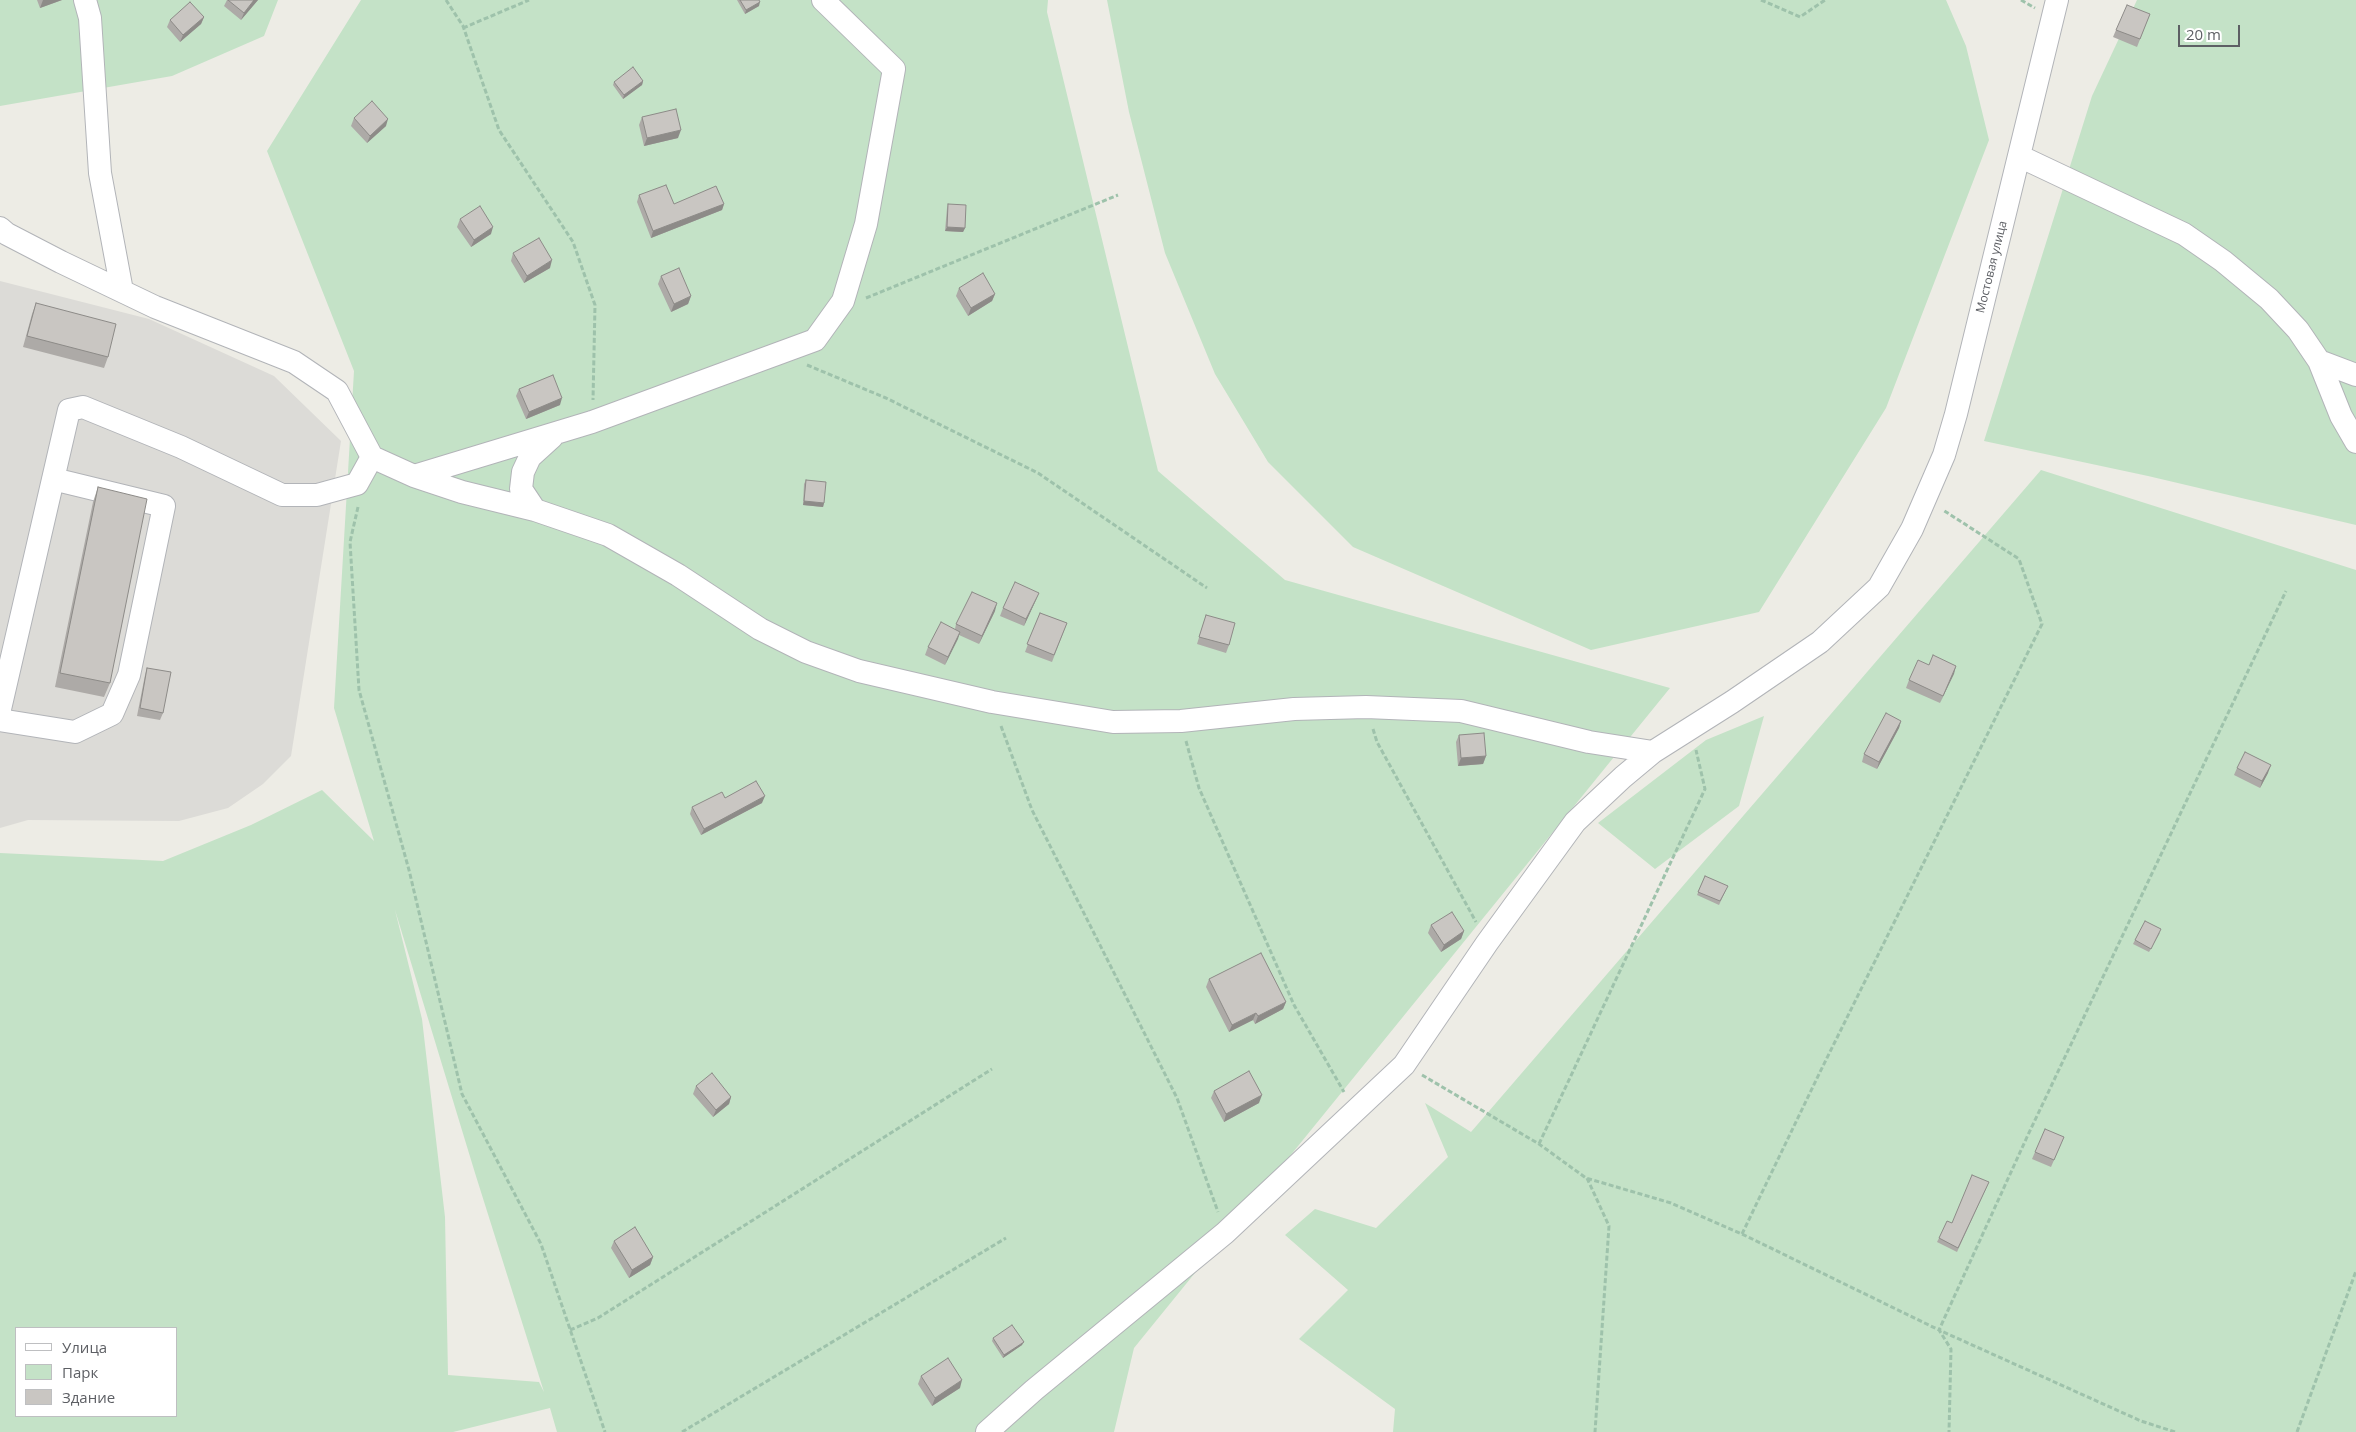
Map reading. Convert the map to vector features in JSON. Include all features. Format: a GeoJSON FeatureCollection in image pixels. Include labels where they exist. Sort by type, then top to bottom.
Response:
{"type":"FeatureCollection","features":[{"type":"Feature","properties":{"kind":"street"},"geometry":{"type":"LineString","coordinates":[[85,0],[90,18],[100,173],[122,291]]}},
{"type":"Feature","properties":{"kind":"street"},"geometry":{"type":"LineString","coordinates":[[414,476],[592,422],[815,340],[843,301],[866,224],[894,70],[823,0]]}},
{"type":"Feature","properties":{"kind":"street","name":"Мостовая улица"},"geometry":{"type":"LineString","coordinates":[[987,1432],[1034,1390],[1225,1233],[1404,1065],[1487,943],[1575,822],[1623,776],[1653,752],[1820,642],[1879,587],[1912,529],[1944,455],[1956,414],[2057,0]]}},
{"type":"Feature","properties":{"kind":"street"},"geometry":{"type":"LineString","coordinates":[[2019,156],[2184,234],[2223,261],[2269,299],[2298,330],[2319,361],[2341,416],[2356,442]]}},
{"type":"Feature","properties":{"kind":"street"},"geometry":{"type":"LineString","coordinates":[[0,228],[7,234],[155,308],[294,362],[337,391],[372,457],[414,476],[462,492],[535,510],[608,535],[678,575],[760,629],[806,652],[858,671],[992,702],[1113,722],[1181,721],[1294,709],[1366,708],[1461,712],[1589,742],[1653,752]]}},
{"type":"Feature","properties":{"kind":"street"},"geometry":{"type":"LineString","coordinates":[[2319,361],[2356,375]]}},
{"type":"Feature","properties":{"kind":"street"},"geometry":{"type":"LineString","coordinates":[[0,709],[69,410],[83,406],[181,447],[282,495],[317,495],[357,484],[372,457]]}},
{"type":"Feature","properties":{"kind":"street"},"geometry":{"type":"LineString","coordinates":[[535,510],[521,489],[522,472],[530,456],[556,433]]}},
{"type":"Feature","properties":{"kind":"street"},"geometry":{"type":"LineString","coordinates":[[0,720],[75,732],[112,714],[129,675],[164,506],[53,479]]}},
{"type":"Feature","properties":{"kind":"path"},"geometry":{"type":"LineString","coordinates":[[446,0],[464,28],[499,130],[573,242],[595,305],[592,422]]}},
{"type":"Feature","properties":{"kind":"path"},"geometry":{"type":"LineString","coordinates":[[464,28],[529,0]]}},
{"type":"Feature","properties":{"kind":"path"},"geometry":{"type":"LineString","coordinates":[[1761,0],[1800,17],[1825,0]]}},
{"type":"Feature","properties":{"kind":"path"},"geometry":{"type":"LineString","coordinates":[[836,311],[1118,195]]}},
{"type":"Feature","properties":{"kind":"path"},"geometry":{"type":"LineString","coordinates":[[779,353],[886,398],[1038,473],[1207,588]]}},
{"type":"Feature","properties":{"kind":"path"},"geometry":{"type":"LineString","coordinates":[[1742,1234],[1820,1072],[2042,624],[2019,559],[1926,499]]}},
{"type":"Feature","properties":{"kind":"path"},"geometry":{"type":"LineString","coordinates":[[359,500],[350,542],[359,690],[409,870],[462,1094],[541,1244],[604,1432]]}},
{"type":"Feature","properties":{"kind":"path"},"geometry":{"type":"LineString","coordinates":[[1939,1330],[2027,1137],[2286,591]]}},
{"type":"Feature","properties":{"kind":"path"},"geometry":{"type":"LineString","coordinates":[[992,702],[1032,810],[1177,1098],[1225,1233]]}},
{"type":"Feature","properties":{"kind":"path"},"geometry":{"type":"LineString","coordinates":[[1366,708],[1377,742],[1487,943]]}},
{"type":"Feature","properties":{"kind":"path"},"geometry":{"type":"LineString","coordinates":[[1181,721],[1199,788],[1294,1004],[1355,1111]]}},
{"type":"Feature","properties":{"kind":"path"},"geometry":{"type":"LineString","coordinates":[[1539,1144],[1705,789],[1691,728]]}},
{"type":"Feature","properties":{"kind":"path"},"geometry":{"type":"LineString","coordinates":[[1404,1065],[1539,1144],[1586,1178],[1671,1202],[1742,1234],[1939,1330],[2132,1417],[2174,1432]]}},
{"type":"Feature","properties":{"kind":"path"},"geometry":{"type":"LineString","coordinates":[[570,1330],[598,1318],[992,1069]]}},
{"type":"Feature","properties":{"kind":"path"},"geometry":{"type":"LineString","coordinates":[[1586,1178],[1609,1226],[1595,1432]]}},
{"type":"Feature","properties":{"kind":"path"},"geometry":{"type":"LineString","coordinates":[[682,1432],[1006,1238]]}},
{"type":"Feature","properties":{"kind":"path"},"geometry":{"type":"LineString","coordinates":[[2297,1432],[2356,1271]]}},
{"type":"Feature","properties":{"kind":"path"},"geometry":{"type":"LineString","coordinates":[[1939,1330],[1951,1349],[1949,1432]]}},
{"type":"Feature","properties":{"kind":"path"},"geometry":{"type":"LineString","coordinates":[[2156,1426],[2156,1432]]}},
{"type":"Feature","properties":{"kind":"shaded area"},"geometry":{"type":"Polygon","coordinates":[[[0,281],[149,319],[274,376],[341,441],[291,756],[263,784],[228,808],[179,821],[28,820],[0,828],[0,281]]]}},
{"type":"Feature","properties":{"kind":"green space"},"geometry":{"type":"Polygon","coordinates":[[[0,0],[278,0],[264,36],[172,76],[0,106],[0,0]]]}},
{"type":"Feature","properties":{"kind":"green space"},"geometry":{"type":"Polygon","coordinates":[[[361,0],[1048,0],[1047,12],[1158,471],[1285,580],[1670,688],[1134,1348],[1114,1432],[557,1432],[550,1408],[453,1432],[0,1432],[0,853],[163,861],[251,825],[322,790],[374,841],[334,708],[354,371],[267,151],[361,0]],[[395,910],[422,1019],[445,1217],[448,1375],[539,1382],[544,1392],[395,910]]]}},
{"type":"Feature","properties":{"kind":"green space"},"geometry":{"type":"Polygon","coordinates":[[[1107,0],[1946,0],[1966,46],[1989,140],[1886,408],[1759,612],[1591,650],[1353,547],[1268,462],[1215,374],[1165,253],[1129,112],[1107,0]]]}},
{"type":"Feature","properties":{"kind":"green space"},"geometry":{"type":"Polygon","coordinates":[[[2137,0],[2356,0],[2356,525],[2148,476],[1984,441],[2092,96],[2137,0]]]}},
{"type":"Feature","properties":{"kind":"green space"},"geometry":{"type":"Polygon","coordinates":[[[2041,470],[2356,570],[2356,1432],[1393,1432],[1395,1409],[1299,1339],[1348,1290],[1285,1235],[1315,1209],[1376,1228],[1448,1157],[1425,1103],[1471,1132],[2041,470]]]}},
{"type":"Feature","properties":{"kind":"green space"},"geometry":{"type":"Polygon","coordinates":[[[1764,716],[1739,806],[1655,869],[1598,823],[1706,740],[1764,716]]]}},
{"type":"Feature","properties":{"kind":"building"},"geometry":{"type":"Polygon","coordinates":[[[228,0],[254,0],[244,13],[228,0]]]}},
{"type":"Feature","properties":{"kind":"building"},"geometry":{"type":"Polygon","coordinates":[[[740,0],[759,0],[760,2],[746,10],[740,0]]]}},
{"type":"Feature","properties":{"kind":"building"},"geometry":{"type":"Polygon","coordinates":[[[190,2],[204,17],[183,35],[170,20],[190,2]]]}},
{"type":"Feature","properties":{"kind":"building"},"geometry":{"type":"Polygon","coordinates":[[[2127,5],[2150,14],[2140,39],[2116,30],[2127,5]]]}},
{"type":"Feature","properties":{"kind":"building"},"geometry":{"type":"Polygon","coordinates":[[[633,67],[643,81],[624,95],[614,82],[633,67]]]}},
{"type":"Feature","properties":{"kind":"building"},"geometry":{"type":"Polygon","coordinates":[[[372,101],[388,119],[370,136],[354,118],[372,101]]]}},
{"type":"Feature","properties":{"kind":"building"},"geometry":{"type":"Polygon","coordinates":[[[676,109],[681,130],[647,138],[642,117],[676,109]]]}},
{"type":"Feature","properties":{"kind":"building"},"geometry":{"type":"Polygon","coordinates":[[[666,185],[674,204],[716,186],[724,204],[653,231],[639,195],[666,185]]]}},
{"type":"Feature","properties":{"kind":"building"},"geometry":{"type":"Polygon","coordinates":[[[948,204],[966,205],[965,228],[947,227],[948,204]]]}},
{"type":"Feature","properties":{"kind":"building"},"geometry":{"type":"Polygon","coordinates":[[[480,206],[493,227],[474,240],[460,219],[480,206]]]}},
{"type":"Feature","properties":{"kind":"building"},"geometry":{"type":"Polygon","coordinates":[[[539,238],[552,260],[527,276],[513,253],[539,238]]]}},
{"type":"Feature","properties":{"kind":"building"},"geometry":{"type":"Polygon","coordinates":[[[679,268],[691,296],[674,304],[661,276],[679,268]]]}},
{"type":"Feature","properties":{"kind":"building"},"geometry":{"type":"Polygon","coordinates":[[[983,273],[995,294],[971,308],[959,288],[983,273]]]}},
{"type":"Feature","properties":{"kind":"building"},"geometry":{"type":"Polygon","coordinates":[[[36,303],[116,324],[108,357],[27,336],[36,303]]]}},
{"type":"Feature","properties":{"kind":"building"},"geometry":{"type":"Polygon","coordinates":[[[553,375],[562,398],[529,412],[519,389],[553,375]]]}},
{"type":"Feature","properties":{"kind":"building"},"geometry":{"type":"Polygon","coordinates":[[[806,480],[826,482],[824,503],[804,501],[806,480]]]}},
{"type":"Feature","properties":{"kind":"building"},"geometry":{"type":"Polygon","coordinates":[[[98,487],[147,499],[110,683],[60,673],[98,487]]]}},
{"type":"Feature","properties":{"kind":"building"},"geometry":{"type":"Polygon","coordinates":[[[1015,582],[1039,593],[1026,619],[1003,608],[1015,582]]]}},
{"type":"Feature","properties":{"kind":"building"},"geometry":{"type":"Polygon","coordinates":[[[972,592],[997,603],[982,636],[956,624],[972,592]]]}},
{"type":"Feature","properties":{"kind":"building"},"geometry":{"type":"Polygon","coordinates":[[[1040,613],[1067,623],[1054,655],[1027,644],[1040,613]]]}},
{"type":"Feature","properties":{"kind":"building"},"geometry":{"type":"Polygon","coordinates":[[[1206,615],[1235,623],[1229,645],[1199,637],[1206,615]]]}},
{"type":"Feature","properties":{"kind":"building"},"geometry":{"type":"Polygon","coordinates":[[[941,622],[960,632],[948,657],[928,647],[941,622]]]}},
{"type":"Feature","properties":{"kind":"building"},"geometry":{"type":"Polygon","coordinates":[[[1933,655],[1956,666],[1943,696],[1909,680],[1918,660],[1929,665],[1933,655]]]}},
{"type":"Feature","properties":{"kind":"building"},"geometry":{"type":"Polygon","coordinates":[[[147,668],[171,672],[163,713],[140,708],[147,668]]]}},
{"type":"Feature","properties":{"kind":"building"},"geometry":{"type":"Polygon","coordinates":[[[1886,713],[1901,721],[1879,762],[1864,754],[1886,713]]]}},
{"type":"Feature","properties":{"kind":"building"},"geometry":{"type":"Polygon","coordinates":[[[1484,733],[1486,756],[1461,758],[1459,735],[1484,733]]]}},
{"type":"Feature","properties":{"kind":"building"},"geometry":{"type":"Polygon","coordinates":[[[2245,752],[2271,765],[2262,781],[2237,768],[2245,752]]]}},
{"type":"Feature","properties":{"kind":"building"},"geometry":{"type":"Polygon","coordinates":[[[756,781],[765,796],[704,829],[692,807],[722,792],[725,798],[756,781]]]}},
{"type":"Feature","properties":{"kind":"building"},"geometry":{"type":"Polygon","coordinates":[[[1705,876],[1728,886],[1720,901],[1698,892],[1705,876]]]}},
{"type":"Feature","properties":{"kind":"building"},"geometry":{"type":"Polygon","coordinates":[[[1452,912],[1464,931],[1444,945],[1431,925],[1452,912]]]}},
{"type":"Feature","properties":{"kind":"building"},"geometry":{"type":"Polygon","coordinates":[[[2145,921],[2161,929],[2151,949],[2135,940],[2145,921]]]}},
{"type":"Feature","properties":{"kind":"building"},"geometry":{"type":"Polygon","coordinates":[[[1261,953],[1286,1002],[1258,1016],[1256,1013],[1232,1025],[1209,979],[1261,953]]]}},
{"type":"Feature","properties":{"kind":"building"},"geometry":{"type":"Polygon","coordinates":[[[1249,1071],[1262,1095],[1226,1114],[1214,1091],[1249,1071]]]}},
{"type":"Feature","properties":{"kind":"building"},"geometry":{"type":"Polygon","coordinates":[[[712,1073],[731,1097],[716,1110],[696,1086],[712,1073]]]}},
{"type":"Feature","properties":{"kind":"building"},"geometry":{"type":"Polygon","coordinates":[[[2045,1129],[2064,1137],[2054,1160],[2035,1152],[2045,1129]]]}},
{"type":"Feature","properties":{"kind":"building"},"geometry":{"type":"Polygon","coordinates":[[[1972,1175],[1989,1182],[1958,1248],[1939,1238],[1947,1221],[1952,1223],[1972,1175]]]}},
{"type":"Feature","properties":{"kind":"building"},"geometry":{"type":"Polygon","coordinates":[[[635,1227],[653,1257],[632,1270],[614,1241],[635,1227]]]}},
{"type":"Feature","properties":{"kind":"building"},"geometry":{"type":"Polygon","coordinates":[[[1012,1325],[1024,1342],[1004,1355],[993,1338],[1012,1325]]]}},
{"type":"Feature","properties":{"kind":"building"},"geometry":{"type":"Polygon","coordinates":[[[948,1358],[962,1380],[935,1398],[921,1376],[948,1358]]]}}]}
